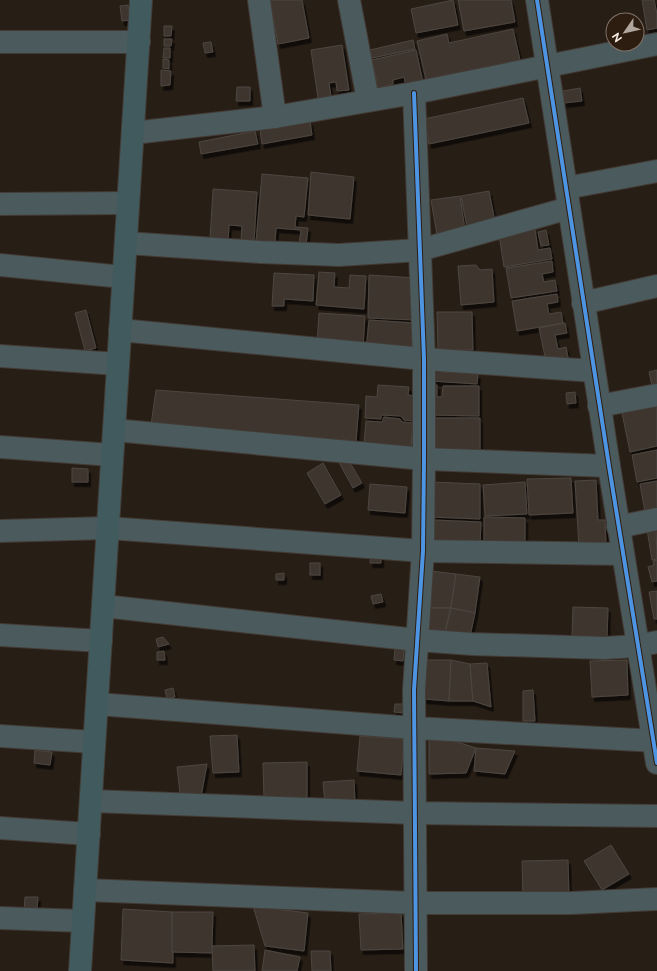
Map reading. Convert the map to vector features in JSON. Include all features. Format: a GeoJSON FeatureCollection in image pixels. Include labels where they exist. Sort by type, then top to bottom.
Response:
{"type":"FeatureCollection","features":[{"type":"Feature","properties":{"kind":"main road"},"geometry":{"type":"LineString","coordinates":[[80,971],[141,0]]}},
{"type":"Feature","properties":{"kind":"street"},"geometry":{"type":"LineString","coordinates":[[259,0],[275,117]]}},
{"type":"Feature","properties":{"kind":"street"},"geometry":{"type":"LineString","coordinates":[[349,0],[368,100]]}},
{"type":"Feature","properties":{"kind":"street"},"geometry":{"type":"LineString","coordinates":[[537,0],[618,527],[623,554],[647,644],[657,764]]}},
{"type":"Feature","properties":{"kind":"street"},"geometry":{"type":"LineString","coordinates":[[0,42],[139,42]]}},
{"type":"Feature","properties":{"kind":"street"},"geometry":{"type":"LineString","coordinates":[[133,133],[275,117],[414,93],[657,44]]}},
{"type":"Feature","properties":{"kind":"street"},"geometry":{"type":"LineString","coordinates":[[414,93],[424,359],[423,550],[414,690],[416,971]]}},
{"type":"Feature","properties":{"kind":"street"},"geometry":{"type":"LineString","coordinates":[[126,243],[260,252],[338,255],[420,250],[568,198],[657,171]]}},
{"type":"Feature","properties":{"kind":"street"},"geometry":{"type":"LineString","coordinates":[[0,204],[128,203]]}},
{"type":"Feature","properties":{"kind":"street"},"geometry":{"type":"LineString","coordinates":[[0,265],[123,277]]}},
{"type":"Feature","properties":{"kind":"street"},"geometry":{"type":"LineString","coordinates":[[584,302],[657,286]]}},
{"type":"Feature","properties":{"kind":"street"},"geometry":{"type":"LineString","coordinates":[[120,330],[424,359],[594,371]]}},
{"type":"Feature","properties":{"kind":"street"},"geometry":{"type":"LineString","coordinates":[[0,356],[118,364]]}},
{"type":"Feature","properties":{"kind":"street"},"geometry":{"type":"LineString","coordinates":[[599,406],[657,395]]}},
{"type":"Feature","properties":{"kind":"street"},"geometry":{"type":"LineString","coordinates":[[114,430],[424,459],[608,466]]}},
{"type":"Feature","properties":{"kind":"street"},"geometry":{"type":"LineString","coordinates":[[0,447],[112,456]]}},
{"type":"Feature","properties":{"kind":"street"},"geometry":{"type":"LineString","coordinates":[[618,527],[657,519]]}},
{"type":"Feature","properties":{"kind":"street"},"geometry":{"type":"LineString","coordinates":[[0,530],[108,528],[423,550],[623,554]]}},
{"type":"Feature","properties":{"kind":"street"},"geometry":{"type":"LineString","coordinates":[[103,606],[417,640],[472,644],[596,648],[647,644]]}},
{"type":"Feature","properties":{"kind":"street"},"geometry":{"type":"LineString","coordinates":[[0,635],[101,641]]}},
{"type":"Feature","properties":{"kind":"street"},"geometry":{"type":"LineString","coordinates":[[97,704],[414,728],[655,742]]}},
{"type":"Feature","properties":{"kind":"street"},"geometry":{"type":"LineString","coordinates":[[0,736],[94,742]]}},
{"type":"Feature","properties":{"kind":"street"},"geometry":{"type":"LineString","coordinates":[[91,802],[415,813],[657,816]]}},
{"type":"Feature","properties":{"kind":"street"},"geometry":{"type":"LineString","coordinates":[[0,828],[89,834]]}},
{"type":"Feature","properties":{"kind":"street"},"geometry":{"type":"LineString","coordinates":[[85,890],[415,902],[572,903],[657,899]]}},
{"type":"Feature","properties":{"kind":"street"},"geometry":{"type":"LineString","coordinates":[[0,918],[83,921]]}},
{"type":"Feature","properties":{"kind":"building"},"geometry":{"type":"Polygon","coordinates":[[[270,0],[302,0],[309,38],[278,44],[270,0]]]}},
{"type":"Feature","properties":{"kind":"building"},"geometry":{"type":"Polygon","coordinates":[[[453,0],[458,25],[416,33],[411,9],[453,0]]]}},
{"type":"Feature","properties":{"kind":"building"},"geometry":{"type":"Polygon","coordinates":[[[458,0],[511,0],[515,22],[464,31],[458,0]]]}},
{"type":"Feature","properties":{"kind":"building"},"geometry":{"type":"Polygon","coordinates":[[[642,0],[654,0],[657,14],[657,28],[647,30],[642,0]]]}},
{"type":"Feature","properties":{"kind":"building"},"geometry":{"type":"Polygon","coordinates":[[[128,5],[130,20],[122,21],[120,6],[128,5]]]}},
{"type":"Feature","properties":{"kind":"building"},"geometry":{"type":"Polygon","coordinates":[[[164,26],[172,26],[171,36],[164,36],[164,26]]]}},
{"type":"Feature","properties":{"kind":"building"},"geometry":{"type":"Polygon","coordinates":[[[513,29],[520,60],[426,80],[417,41],[447,34],[449,43],[513,29]]]}},
{"type":"Feature","properties":{"kind":"building"},"geometry":{"type":"Polygon","coordinates":[[[164,39],[172,39],[171,46],[164,46],[164,39]]]}},
{"type":"Feature","properties":{"kind":"building"},"geometry":{"type":"Polygon","coordinates":[[[413,40],[415,49],[372,58],[370,50],[413,40]]]}},
{"type":"Feature","properties":{"kind":"building"},"geometry":{"type":"Polygon","coordinates":[[[211,42],[213,52],[205,53],[203,43],[211,42]]]}},
{"type":"Feature","properties":{"kind":"building"},"geometry":{"type":"Polygon","coordinates":[[[342,45],[349,90],[337,91],[336,82],[329,83],[331,96],[318,98],[311,50],[342,45]]]}},
{"type":"Feature","properties":{"kind":"building"},"geometry":{"type":"Polygon","coordinates":[[[164,48],[170,48],[170,58],[163,58],[164,48]]]}},
{"type":"Feature","properties":{"kind":"building"},"geometry":{"type":"Polygon","coordinates":[[[416,50],[423,82],[406,86],[404,77],[393,80],[393,84],[378,88],[372,60],[416,50]]]}},
{"type":"Feature","properties":{"kind":"building"},"geometry":{"type":"Polygon","coordinates":[[[163,59],[169,60],[169,69],[163,68],[163,59]]]}},
{"type":"Feature","properties":{"kind":"building"},"geometry":{"type":"Polygon","coordinates":[[[161,70],[171,71],[170,85],[161,86],[161,70]]]}},
{"type":"Feature","properties":{"kind":"building"},"geometry":{"type":"Polygon","coordinates":[[[237,87],[250,87],[250,101],[236,101],[237,87]]]}},
{"type":"Feature","properties":{"kind":"building"},"geometry":{"type":"Polygon","coordinates":[[[580,88],[582,101],[564,103],[563,91],[580,88]]]}},
{"type":"Feature","properties":{"kind":"building"},"geometry":{"type":"Polygon","coordinates":[[[523,98],[529,123],[429,144],[424,119],[523,98]]]}},
{"type":"Feature","properties":{"kind":"building"},"geometry":{"type":"Polygon","coordinates":[[[310,121],[312,135],[262,144],[260,129],[310,121]]]}},
{"type":"Feature","properties":{"kind":"building"},"geometry":{"type":"Polygon","coordinates":[[[255,131],[258,144],[201,154],[199,142],[255,131]]]}},
{"type":"Feature","properties":{"kind":"building"},"geometry":{"type":"Polygon","coordinates":[[[311,172],[354,177],[350,219],[308,215],[311,172]]]}},
{"type":"Feature","properties":{"kind":"building"},"geometry":{"type":"Polygon","coordinates":[[[262,174],[308,178],[304,217],[296,216],[295,227],[308,228],[306,245],[299,244],[301,230],[276,228],[275,243],[256,242],[262,174]]]}},
{"type":"Feature","properties":{"kind":"building"},"geometry":{"type":"Polygon","coordinates":[[[213,189],[257,192],[254,242],[241,241],[242,226],[229,225],[228,242],[210,240],[213,189]]]}},
{"type":"Feature","properties":{"kind":"building"},"geometry":{"type":"Polygon","coordinates":[[[489,191],[495,222],[467,227],[461,196],[489,191]]]}},
{"type":"Feature","properties":{"kind":"building"},"geometry":{"type":"Polygon","coordinates":[[[460,196],[465,230],[437,235],[431,200],[460,196]]]}},
{"type":"Feature","properties":{"kind":"building"},"geometry":{"type":"Polygon","coordinates":[[[535,229],[538,250],[550,248],[552,259],[504,267],[499,235],[535,229]]]}},
{"type":"Feature","properties":{"kind":"building"},"geometry":{"type":"Polygon","coordinates":[[[546,230],[549,245],[541,246],[538,232],[546,230]]]}},
{"type":"Feature","properties":{"kind":"building"},"geometry":{"type":"Polygon","coordinates":[[[552,261],[553,272],[542,274],[544,282],[555,280],[557,291],[511,298],[506,268],[552,261]]]}},
{"type":"Feature","properties":{"kind":"building"},"geometry":{"type":"Polygon","coordinates":[[[476,265],[480,270],[492,269],[494,302],[461,305],[458,266],[476,265]]]}},
{"type":"Feature","properties":{"kind":"building"},"geometry":{"type":"Polygon","coordinates":[[[319,272],[335,273],[334,287],[349,288],[350,275],[366,276],[364,309],[316,305],[319,272]]]}},
{"type":"Feature","properties":{"kind":"building"},"geometry":{"type":"Polygon","coordinates":[[[274,273],[314,275],[313,301],[284,299],[284,306],[272,306],[274,273]]]}},
{"type":"Feature","properties":{"kind":"building"},"geometry":{"type":"Polygon","coordinates":[[[369,275],[417,278],[416,320],[368,318],[369,275]]]}},
{"type":"Feature","properties":{"kind":"building"},"geometry":{"type":"Polygon","coordinates":[[[557,294],[558,302],[547,304],[549,314],[561,312],[563,323],[517,331],[512,301],[557,294]]]}},
{"type":"Feature","properties":{"kind":"building"},"geometry":{"type":"Polygon","coordinates":[[[86,310],[96,348],[85,351],[75,313],[86,310]]]}},
{"type":"Feature","properties":{"kind":"building"},"geometry":{"type":"Polygon","coordinates":[[[437,312],[472,312],[473,350],[438,350],[437,312]]]}},
{"type":"Feature","properties":{"kind":"building"},"geometry":{"type":"Polygon","coordinates":[[[319,313],[365,316],[363,347],[317,345],[319,313]]]}},
{"type":"Feature","properties":{"kind":"building"},"geometry":{"type":"Polygon","coordinates":[[[369,320],[415,323],[413,354],[366,351],[369,320]]]}},
{"type":"Feature","properties":{"kind":"building"},"geometry":{"type":"Polygon","coordinates":[[[565,323],[567,333],[555,335],[558,349],[566,347],[569,362],[547,366],[539,328],[565,323]]]}},
{"type":"Feature","properties":{"kind":"building"},"geometry":{"type":"Polygon","coordinates":[[[657,370],[657,385],[652,386],[649,372],[657,370]]]}},
{"type":"Feature","properties":{"kind":"building"},"geometry":{"type":"Polygon","coordinates":[[[432,371],[478,374],[477,384],[432,381],[432,371]]]}},
{"type":"Feature","properties":{"kind":"building"},"geometry":{"type":"Polygon","coordinates":[[[378,385],[409,387],[408,395],[415,396],[414,421],[404,420],[401,416],[381,415],[381,419],[365,418],[366,396],[377,397],[378,385]]]}},
{"type":"Feature","properties":{"kind":"building"},"geometry":{"type":"Polygon","coordinates":[[[431,385],[437,385],[437,397],[442,397],[443,386],[479,386],[479,416],[430,415],[431,385]]]}},
{"type":"Feature","properties":{"kind":"building"},"geometry":{"type":"Polygon","coordinates":[[[156,390],[359,405],[356,441],[151,425],[156,390]]]}},
{"type":"Feature","properties":{"kind":"building"},"geometry":{"type":"Polygon","coordinates":[[[575,392],[576,403],[567,404],[566,393],[575,392]]]}},
{"type":"Feature","properties":{"kind":"building"},"geometry":{"type":"Polygon","coordinates":[[[657,406],[657,446],[630,452],[622,413],[657,406]]]}},
{"type":"Feature","properties":{"kind":"building"},"geometry":{"type":"Polygon","coordinates":[[[384,417],[400,419],[402,422],[413,423],[411,447],[364,443],[366,421],[382,422],[384,417]]]}},
{"type":"Feature","properties":{"kind":"building"},"geometry":{"type":"Polygon","coordinates":[[[433,418],[480,418],[480,456],[434,457],[433,418]]]}},
{"type":"Feature","properties":{"kind":"building"},"geometry":{"type":"Polygon","coordinates":[[[657,450],[657,478],[637,482],[632,455],[657,450]]]}},
{"type":"Feature","properties":{"kind":"building"},"geometry":{"type":"Polygon","coordinates":[[[345,454],[362,483],[353,488],[337,459],[345,454]]]}},
{"type":"Feature","properties":{"kind":"building"},"geometry":{"type":"Polygon","coordinates":[[[323,463],[341,495],[325,504],[307,473],[323,463]]]}},
{"type":"Feature","properties":{"kind":"building"},"geometry":{"type":"Polygon","coordinates":[[[72,468],[88,469],[88,482],[72,482],[72,468]]]}},
{"type":"Feature","properties":{"kind":"building"},"geometry":{"type":"Polygon","coordinates":[[[571,478],[573,513],[529,515],[527,479],[571,478]]]}},
{"type":"Feature","properties":{"kind":"building"},"geometry":{"type":"Polygon","coordinates":[[[596,480],[598,520],[605,520],[606,545],[579,547],[575,481],[596,480]]]}},
{"type":"Feature","properties":{"kind":"building"},"geometry":{"type":"Polygon","coordinates":[[[657,481],[657,510],[645,512],[640,484],[657,481]]]}},
{"type":"Feature","properties":{"kind":"building"},"geometry":{"type":"Polygon","coordinates":[[[431,482],[480,484],[480,519],[430,517],[431,482]]]}},
{"type":"Feature","properties":{"kind":"building"},"geometry":{"type":"Polygon","coordinates":[[[525,482],[527,514],[485,516],[483,485],[525,482]]]}},
{"type":"Feature","properties":{"kind":"building"},"geometry":{"type":"Polygon","coordinates":[[[370,484],[407,487],[405,513],[368,510],[370,484]]]}},
{"type":"Feature","properties":{"kind":"building"},"geometry":{"type":"Polygon","coordinates":[[[484,517],[525,518],[525,548],[484,547],[484,517]]]}},
{"type":"Feature","properties":{"kind":"building"},"geometry":{"type":"Polygon","coordinates":[[[434,520],[481,522],[480,546],[433,544],[434,520]]]}},
{"type":"Feature","properties":{"kind":"building"},"geometry":{"type":"Polygon","coordinates":[[[656,527],[657,559],[652,560],[647,529],[656,527]]]}},
{"type":"Feature","properties":{"kind":"building"},"geometry":{"type":"Polygon","coordinates":[[[371,552],[381,552],[381,563],[370,563],[371,552]]]}},
{"type":"Feature","properties":{"kind":"building"},"geometry":{"type":"Polygon","coordinates":[[[657,560],[657,581],[652,582],[648,567],[654,565],[653,561],[657,560]]]}},
{"type":"Feature","properties":{"kind":"building"},"geometry":{"type":"Polygon","coordinates":[[[310,563],[320,563],[320,575],[310,575],[310,563]]]}},
{"type":"Feature","properties":{"kind":"building"},"geometry":{"type":"Polygon","coordinates":[[[431,571],[456,574],[451,608],[429,608],[431,571]]]}},
{"type":"Feature","properties":{"kind":"building"},"geometry":{"type":"Polygon","coordinates":[[[284,573],[284,580],[276,580],[276,574],[284,573]]]}},
{"type":"Feature","properties":{"kind":"building"},"geometry":{"type":"Polygon","coordinates":[[[456,574],[480,577],[475,613],[451,608],[456,574]]]}},
{"type":"Feature","properties":{"kind":"building"},"geometry":{"type":"Polygon","coordinates":[[[657,591],[657,619],[654,619],[649,592],[657,591]]]}},
{"type":"Feature","properties":{"kind":"building"},"geometry":{"type":"Polygon","coordinates":[[[381,594],[383,602],[373,604],[371,596],[381,594]]]}},
{"type":"Feature","properties":{"kind":"building"},"geometry":{"type":"Polygon","coordinates":[[[573,607],[608,608],[607,638],[572,637],[573,607]]]}},
{"type":"Feature","properties":{"kind":"building"},"geometry":{"type":"Polygon","coordinates":[[[429,608],[451,608],[444,636],[424,632],[429,608]]]}},
{"type":"Feature","properties":{"kind":"building"},"geometry":{"type":"Polygon","coordinates":[[[451,608],[475,613],[469,641],[444,636],[451,608]]]}},
{"type":"Feature","properties":{"kind":"building"},"geometry":{"type":"Polygon","coordinates":[[[163,637],[169,644],[158,647],[156,639],[163,637]]]}},
{"type":"Feature","properties":{"kind":"building"},"geometry":{"type":"Polygon","coordinates":[[[395,649],[404,649],[403,661],[394,660],[395,649]]]}},
{"type":"Feature","properties":{"kind":"building"},"geometry":{"type":"Polygon","coordinates":[[[164,651],[165,660],[157,660],[157,652],[164,651]]]}},
{"type":"Feature","properties":{"kind":"building"},"geometry":{"type":"Polygon","coordinates":[[[424,660],[451,660],[449,701],[424,699],[424,660]]]}},
{"type":"Feature","properties":{"kind":"building"},"geometry":{"type":"Polygon","coordinates":[[[451,660],[470,664],[473,701],[449,701],[451,660]]]}},
{"type":"Feature","properties":{"kind":"building"},"geometry":{"type":"Polygon","coordinates":[[[627,660],[628,695],[592,697],[590,661],[627,660]]]}},
{"type":"Feature","properties":{"kind":"building"},"geometry":{"type":"Polygon","coordinates":[[[487,663],[491,707],[473,701],[470,664],[487,663]]]}},
{"type":"Feature","properties":{"kind":"building"},"geometry":{"type":"Polygon","coordinates":[[[173,688],[175,697],[167,699],[165,690],[173,688]]]}},
{"type":"Feature","properties":{"kind":"building"},"geometry":{"type":"Polygon","coordinates":[[[533,690],[535,721],[523,721],[523,691],[533,690]]]}},
{"type":"Feature","properties":{"kind":"building"},"geometry":{"type":"Polygon","coordinates":[[[395,704],[403,704],[402,713],[394,712],[395,704]]]}},
{"type":"Feature","properties":{"kind":"building"},"geometry":{"type":"Polygon","coordinates":[[[429,733],[476,748],[466,773],[429,774],[429,733]]]}},
{"type":"Feature","properties":{"kind":"building"},"geometry":{"type":"Polygon","coordinates":[[[237,735],[239,772],[213,773],[210,736],[237,735]]]}},
{"type":"Feature","properties":{"kind":"building"},"geometry":{"type":"Polygon","coordinates":[[[360,736],[404,739],[401,775],[357,771],[360,736]]]}},
{"type":"Feature","properties":{"kind":"building"},"geometry":{"type":"Polygon","coordinates":[[[476,748],[515,751],[505,774],[474,771],[476,748]]]}},
{"type":"Feature","properties":{"kind":"building"},"geometry":{"type":"Polygon","coordinates":[[[35,750],[52,752],[50,765],[34,763],[35,750]]]}},
{"type":"Feature","properties":{"kind":"building"},"geometry":{"type":"Polygon","coordinates":[[[307,762],[307,799],[264,799],[263,763],[307,762]]]}},
{"type":"Feature","properties":{"kind":"building"},"geometry":{"type":"Polygon","coordinates":[[[207,764],[201,797],[180,793],[177,767],[207,764]]]}},
{"type":"Feature","properties":{"kind":"building"},"geometry":{"type":"Polygon","coordinates":[[[354,780],[355,802],[325,804],[323,782],[354,780]]]}},
{"type":"Feature","properties":{"kind":"building"},"geometry":{"type":"Polygon","coordinates":[[[611,845],[629,874],[602,890],[584,861],[611,845]]]}},
{"type":"Feature","properties":{"kind":"building"},"geometry":{"type":"Polygon","coordinates":[[[568,860],[569,895],[523,896],[522,861],[568,860]]]}},
{"type":"Feature","properties":{"kind":"building"},"geometry":{"type":"Polygon","coordinates":[[[25,897],[38,897],[37,911],[24,911],[25,897]]]}},
{"type":"Feature","properties":{"kind":"building"},"geometry":{"type":"Polygon","coordinates":[[[253,906],[308,913],[304,951],[265,946],[253,906]]]}},
{"type":"Feature","properties":{"kind":"building"},"geometry":{"type":"Polygon","coordinates":[[[123,909],[172,912],[173,963],[121,960],[123,909]]]}},
{"type":"Feature","properties":{"kind":"building"},"geometry":{"type":"Polygon","coordinates":[[[172,912],[213,912],[213,953],[172,952],[172,912]]]}},
{"type":"Feature","properties":{"kind":"building"},"geometry":{"type":"Polygon","coordinates":[[[401,913],[403,949],[361,950],[359,914],[401,913]]]}},
{"type":"Feature","properties":{"kind":"building"},"geometry":{"type":"Polygon","coordinates":[[[254,945],[255,971],[213,971],[212,946],[254,945]]]}},
{"type":"Feature","properties":{"kind":"building"},"geometry":{"type":"Polygon","coordinates":[[[265,950],[300,957],[297,971],[262,971],[265,950]]]}},
{"type":"Feature","properties":{"kind":"building"},"geometry":{"type":"Polygon","coordinates":[[[311,951],[330,951],[331,971],[312,971],[311,951]]]}},
{"type":"Feature","properties":{"kind":"cycle path"},"geometry":{"type":"LineString","coordinates":[[537,0],[609,466],[657,763]]}},
{"type":"Feature","properties":{"kind":"cycle path"},"geometry":{"type":"LineString","coordinates":[[414,93],[424,359],[423,551],[414,690],[416,971]]}}]}
